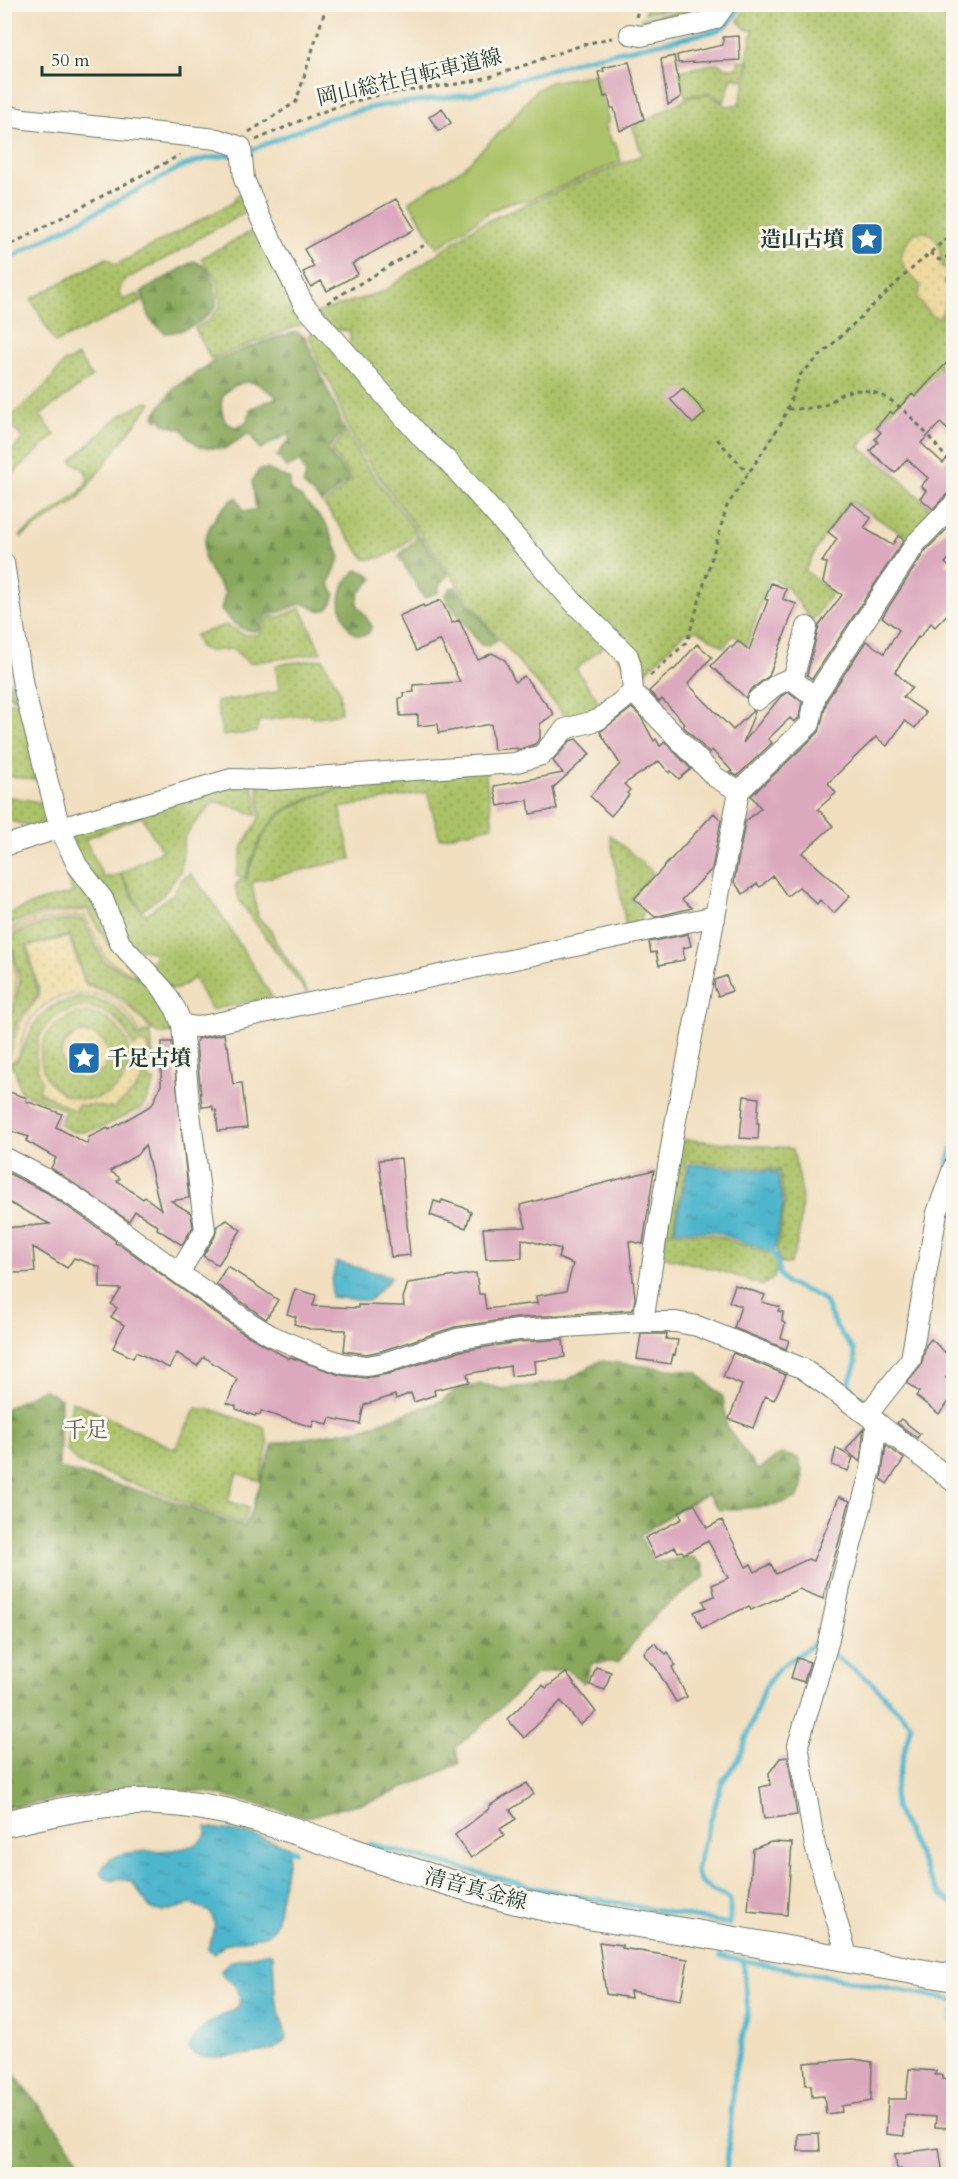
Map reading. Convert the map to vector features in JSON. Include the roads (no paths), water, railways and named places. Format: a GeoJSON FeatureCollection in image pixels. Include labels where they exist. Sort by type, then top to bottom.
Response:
{"type":"FeatureCollection","features":[{"type":"Feature","properties":{"kind":"main road","name":"清音真金線"},"geometry":{"type":"LineString","coordinates":[[4,1824],[85,1806],[122,1803],[168,1803],[218,1809],[278,1824],[438,1879],[522,1902],[954,1978]]}},
{"type":"Feature","properties":{"kind":"street"},"geometry":{"type":"LineString","coordinates":[[630,34],[641,36],[715,19],[726,4]]}},
{"type":"Feature","properties":{"kind":"street"},"geometry":{"type":"LineString","coordinates":[[4,115],[24,120],[217,139],[241,152],[244,179],[259,215],[309,311],[424,441],[447,460],[576,605],[628,656],[640,686],[715,777],[739,791]]}},
{"type":"Feature","properties":{"kind":"street"},"geometry":{"type":"LineString","coordinates":[[643,1322],[673,1135],[739,791],[810,724],[815,697],[916,543],[954,504]]}},
{"type":"Feature","properties":{"kind":"street"},"geometry":{"type":"LineString","coordinates":[[4,563],[23,686],[60,828],[77,865],[103,899],[120,943],[163,989],[182,1025],[190,1113],[205,1230],[179,1273]]}},
{"type":"Feature","properties":{"kind":"street"},"geometry":{"type":"LineString","coordinates":[[793,680],[807,627]]}},
{"type":"Feature","properties":{"kind":"street"},"geometry":{"type":"LineString","coordinates":[[757,700],[788,679],[793,680],[815,697]]}},
{"type":"Feature","properties":{"kind":"street"},"geometry":{"type":"LineString","coordinates":[[4,846],[231,779],[273,780],[514,763],[542,755],[565,729],[598,720],[640,686]]}},
{"type":"Feature","properties":{"kind":"street"},"geometry":{"type":"LineString","coordinates":[[182,1025],[198,1027],[706,918],[715,919]]}},
{"type":"Feature","properties":{"kind":"street"},"geometry":{"type":"LineString","coordinates":[[4,1157],[42,1176],[79,1200],[179,1273],[270,1335],[314,1354],[344,1364],[367,1366],[384,1363],[457,1339],[518,1330],[643,1322],[676,1322],[698,1326],[789,1361],[816,1376],[954,1482]]}},
{"type":"Feature","properties":{"kind":"street"},"geometry":{"type":"LineString","coordinates":[[849,1959],[814,1846],[798,1744],[828,1643],[871,1469],[872,1418],[911,1359],[937,1213],[954,1166]]}},
{"type":"Feature","properties":{"kind":"water"},"geometry":{"type":"Polygon","coordinates":[[[689,1164],[777,1172],[783,1205],[774,1253],[712,1231],[674,1230],[689,1164]]]}},
{"type":"Feature","properties":{"kind":"water"},"geometry":{"type":"Polygon","coordinates":[[[336,1262],[391,1276],[391,1278],[369,1301],[331,1297],[336,1262]]]}},
{"type":"Feature","properties":{"kind":"water"},"geometry":{"type":"Polygon","coordinates":[[[206,1827],[248,1834],[290,1847],[276,1924],[271,1932],[264,1936],[225,1944],[215,1954],[208,1949],[214,1931],[210,1912],[192,1904],[163,1912],[151,1909],[132,1882],[119,1878],[113,1881],[105,1878],[101,1873],[108,1861],[119,1855],[184,1848],[198,1843],[207,1833],[206,1827]]]}},
{"type":"Feature","properties":{"kind":"water"},"geometry":{"type":"Polygon","coordinates":[[[269,1952],[273,1955],[275,1997],[286,2035],[285,2041],[273,2050],[237,2056],[203,2057],[193,2054],[189,2049],[196,2034],[238,2007],[240,1996],[221,1970],[229,1962],[269,1952]]]}},
{"type":"Feature","properties":{"kind":"waterway"},"geometry":{"type":"LineString","coordinates":[[4,261],[183,166],[205,159],[249,151],[326,119],[373,107],[472,94],[584,59],[716,31],[731,20],[741,4]]}},
{"type":"Feature","properties":{"kind":"waterway"},"geometry":{"type":"LineString","coordinates":[[947,1164],[954,1145]]}},
{"type":"Feature","properties":{"kind":"waterway"},"geometry":{"type":"LineString","coordinates":[[771,1249],[778,1262],[779,1273],[786,1283],[818,1296],[825,1302],[835,1325],[854,1351],[856,1363],[849,1390],[854,1395],[867,1400]]}},
{"type":"Feature","properties":{"kind":"waterway"},"geometry":{"type":"LineString","coordinates":[[370,1844],[537,1888],[730,1924],[730,1899],[704,1885],[696,1870],[722,1782],[739,1758],[765,1687],[779,1668],[820,1640]]}},
{"type":"Feature","properties":{"kind":"waterway"},"geometry":{"type":"LineString","coordinates":[[832,1654],[870,1681],[911,1724],[894,1794],[895,1807],[931,1881],[938,1892],[954,1905]]}},
{"type":"Feature","properties":{"kind":"waterway"},"geometry":{"type":"LineString","coordinates":[[283,1849],[295,1851]]}},
{"type":"Feature","properties":{"kind":"waterway"},"geometry":{"type":"LineString","coordinates":[[720,1956],[954,2000]]}},
{"type":"Feature","properties":{"kind":"waterway"},"geometry":{"type":"LineString","coordinates":[[726,2174],[735,2071],[748,2012],[743,1960]]}},
{"type":"Feature","properties":{"kind":"waterway"},"geometry":{"type":"LineString","coordinates":[[954,2010],[952,2020],[954,2026]]}},
{"type":"Feature","properties":{"kind":"place","name":"造山古墳"},"geometry":{"type":"Point","coordinates":[867,239]}},
{"type":"Feature","properties":{"kind":"place","name":"千足古墳"},"geometry":{"type":"Point","coordinates":[84,1058]}},
{"type":"Feature","properties":{"kind":"district","name":"千足"},"geometry":{"type":"Point","coordinates":[86,1429]}}]}
